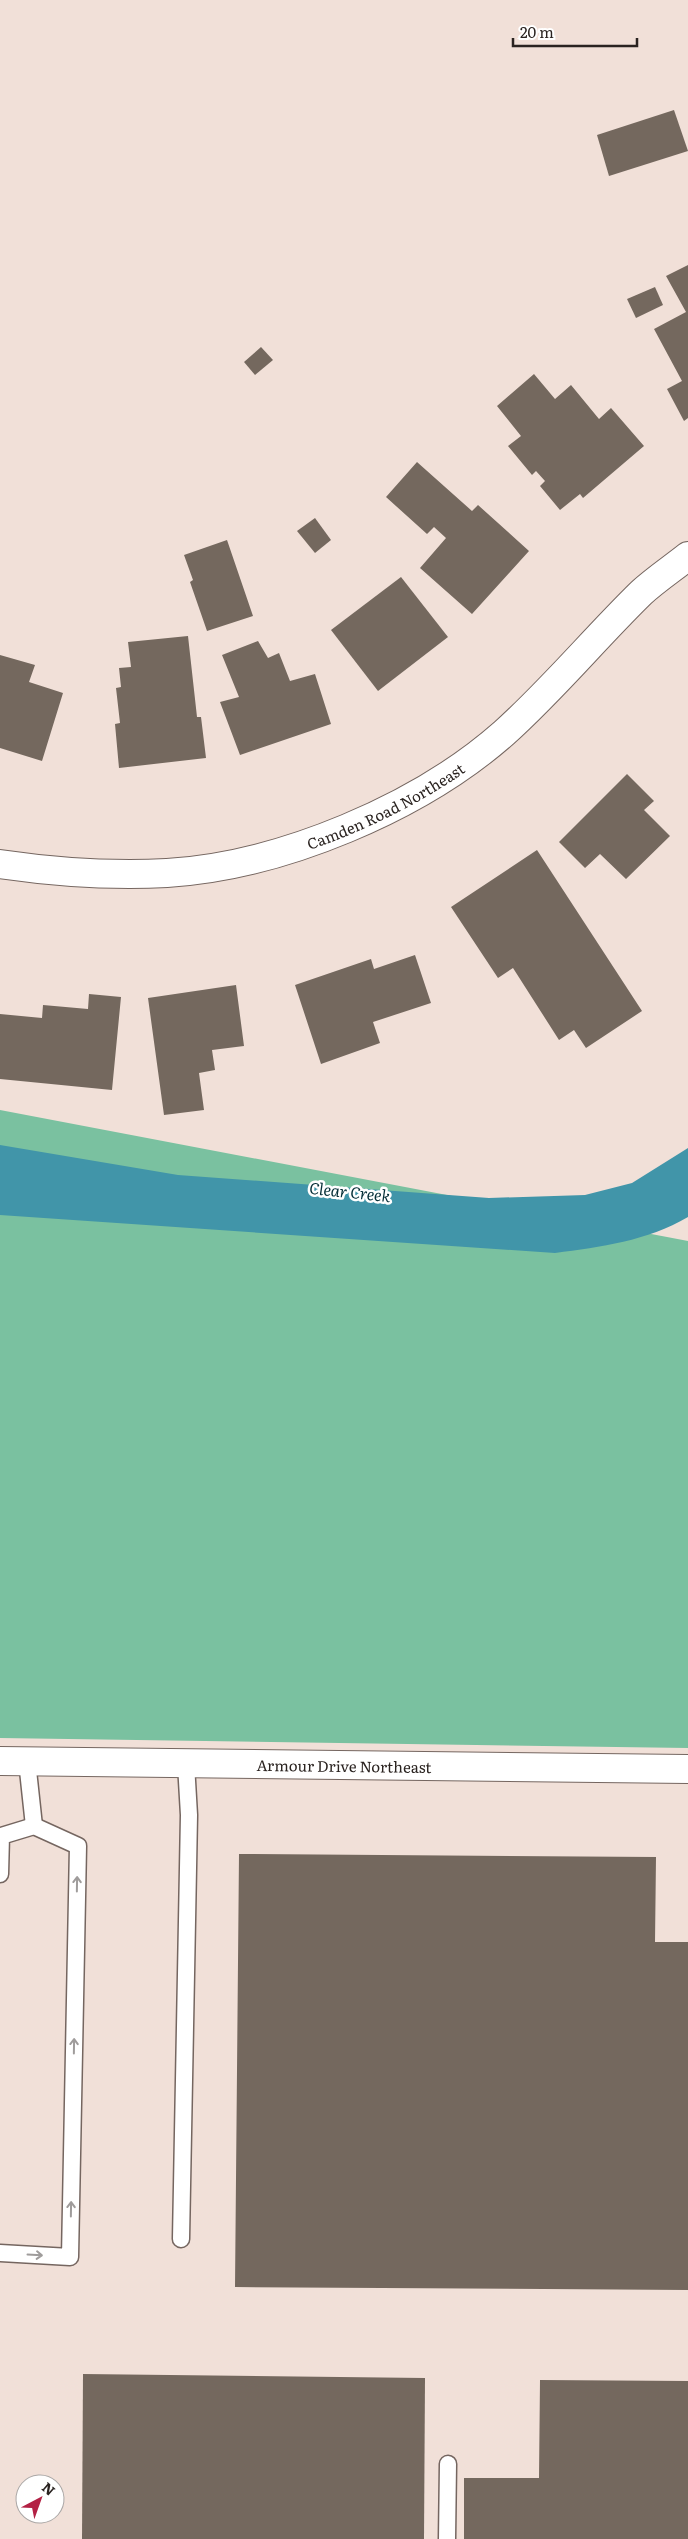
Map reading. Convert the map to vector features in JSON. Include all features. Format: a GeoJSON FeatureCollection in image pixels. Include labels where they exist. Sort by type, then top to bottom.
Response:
{"type":"FeatureCollection","features":[{"type":"Feature","properties":{"kind":"street","name":"Camden Road Northeast"},"geometry":{"type":"LineString","coordinates":[[0,864],[84,874],[168,873],[240,861],[321,839],[389,809],[452,772],[503,734],[549,691],[642,592],[688,556]]}},
{"type":"Feature","properties":{"kind":"street","name":"Armour Drive Northeast"},"geometry":{"type":"LineString","coordinates":[[0,1761],[688,1769]]}},
{"type":"Feature","properties":{"kind":"lane"},"geometry":{"type":"LineString","coordinates":[[27,1762],[34,1826]]}},
{"type":"Feature","properties":{"kind":"lane"},"geometry":{"type":"LineString","coordinates":[[181,2239],[189,1815],[186,1764]]}},
{"type":"Feature","properties":{"kind":"lane"},"geometry":{"type":"LineString","coordinates":[[0,1874],[1,1836],[34,1826],[78,1846],[70,2257],[0,2253]]}},
{"type":"Feature","properties":{"kind":"lane"},"geometry":{"type":"LineString","coordinates":[[447,2539],[448,2464]]}},
{"type":"Feature","properties":{"kind":"green space"},"geometry":{"type":"Polygon","coordinates":[[[0,1110],[688,1241],[688,1748],[0,1738],[0,1110]]]}},
{"type":"Feature","properties":{"kind":"water","name":"Clear Creek"},"geometry":{"type":"Polygon","coordinates":[[[0,1145],[178,1175],[489,1198],[585,1195],[632,1183],[688,1148],[688,1217],[656,1232],[623,1242],[555,1253],[0,1215],[0,1145]]]}},
{"type":"Feature","properties":{"kind":"building"},"geometry":{"type":"Polygon","coordinates":[[[674,110],[688,151],[609,176],[597,135],[674,110]]]}},
{"type":"Feature","properties":{"kind":"building"},"geometry":{"type":"Polygon","coordinates":[[[688,265],[688,418],[684,421],[667,389],[682,381],[654,329],[686,312],[666,276],[688,265]]]}},
{"type":"Feature","properties":{"kind":"building"},"geometry":{"type":"Polygon","coordinates":[[[655,287],[663,305],[636,318],[627,299],[655,287]]]}},
{"type":"Feature","properties":{"kind":"building"},"geometry":{"type":"Polygon","coordinates":[[[261,347],[273,360],[255,375],[244,362],[261,347]]]}},
{"type":"Feature","properties":{"kind":"building"},"geometry":{"type":"Polygon","coordinates":[[[534,374],[555,399],[571,385],[599,419],[611,408],[644,446],[583,498],[580,494],[560,510],[540,486],[545,481],[536,471],[532,475],[508,446],[521,436],[497,406],[534,374]]]}},
{"type":"Feature","properties":{"kind":"building"},"geometry":{"type":"Polygon","coordinates":[[[417,462],[472,511],[478,505],[529,551],[472,614],[420,568],[446,538],[434,527],[427,534],[386,497],[417,462]]]}},
{"type":"Feature","properties":{"kind":"building"},"geometry":{"type":"Polygon","coordinates":[[[315,518],[331,540],[315,553],[297,531],[315,518]]]}},
{"type":"Feature","properties":{"kind":"building"},"geometry":{"type":"Polygon","coordinates":[[[227,540],[253,616],[207,631],[190,582],[193,580],[184,555],[227,540]]]}},
{"type":"Feature","properties":{"kind":"building"},"geometry":{"type":"Polygon","coordinates":[[[401,577],[448,637],[378,691],[331,630],[401,577]]]}},
{"type":"Feature","properties":{"kind":"building"},"geometry":{"type":"Polygon","coordinates":[[[188,636],[197,717],[201,717],[206,758],[119,768],[115,724],[120,723],[116,688],[121,687],[119,668],[131,667],[128,642],[188,636]]]}},
{"type":"Feature","properties":{"kind":"building"},"geometry":{"type":"Polygon","coordinates":[[[258,641],[268,658],[279,653],[290,681],[315,674],[331,724],[240,755],[220,702],[239,697],[222,655],[258,641]]]}},
{"type":"Feature","properties":{"kind":"building"},"geometry":{"type":"Polygon","coordinates":[[[0,655],[35,665],[29,682],[63,693],[42,761],[0,748],[0,655]]]}},
{"type":"Feature","properties":{"kind":"building"},"geometry":{"type":"Polygon","coordinates":[[[627,774],[654,801],[644,810],[670,836],[626,879],[600,854],[585,868],[559,842],[627,774]]]}},
{"type":"Feature","properties":{"kind":"building"},"geometry":{"type":"Polygon","coordinates":[[[537,850],[642,1011],[586,1048],[574,1030],[559,1040],[513,968],[498,978],[451,907],[537,850]]]}},
{"type":"Feature","properties":{"kind":"building"},"geometry":{"type":"Polygon","coordinates":[[[415,955],[431,1003],[373,1022],[380,1043],[321,1064],[295,985],[371,959],[374,969],[415,955]]]}},
{"type":"Feature","properties":{"kind":"building"},"geometry":{"type":"Polygon","coordinates":[[[236,985],[244,1046],[212,1050],[215,1070],[199,1073],[204,1110],[164,1115],[148,998],[236,985]]]}},
{"type":"Feature","properties":{"kind":"building"},"geometry":{"type":"Polygon","coordinates":[[[89,994],[121,997],[112,1090],[0,1079],[0,1014],[42,1018],[43,1005],[88,1009],[89,994]]]}},
{"type":"Feature","properties":{"kind":"building"},"geometry":{"type":"Polygon","coordinates":[[[239,1854],[656,1857],[655,1942],[688,1942],[688,2290],[235,2287],[239,1854]]]}},
{"type":"Feature","properties":{"kind":"building"},"geometry":{"type":"Polygon","coordinates":[[[83,2374],[425,2378],[424,2539],[82,2539],[83,2374]]]}},
{"type":"Feature","properties":{"kind":"building"},"geometry":{"type":"Polygon","coordinates":[[[540,2380],[688,2381],[688,2539],[464,2539],[464,2478],[539,2478],[540,2380]]]}}]}
